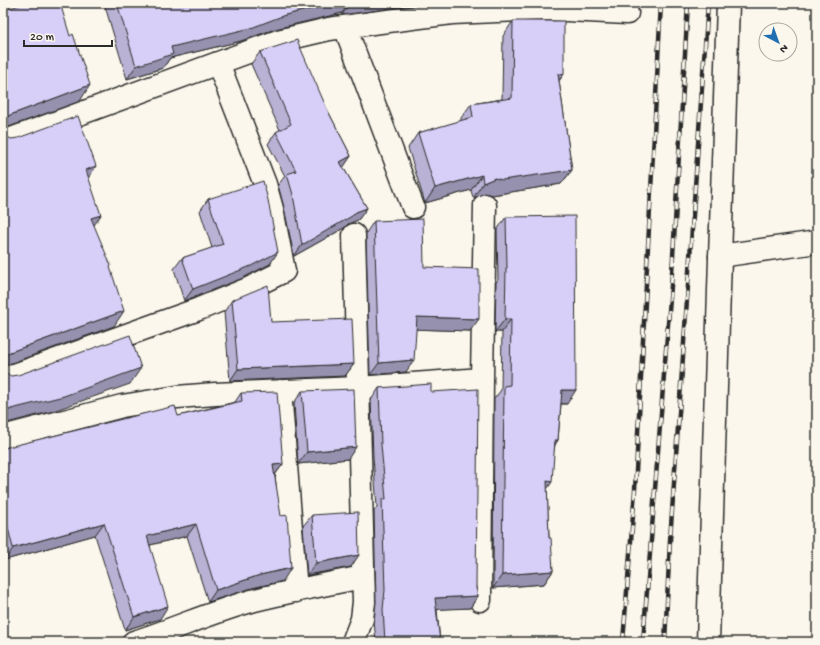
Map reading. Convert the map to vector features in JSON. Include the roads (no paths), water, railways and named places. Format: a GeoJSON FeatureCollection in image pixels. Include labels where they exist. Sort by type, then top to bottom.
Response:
{"type":"FeatureCollection","features":[{"type":"Feature","properties":{"kind":"street"},"geometry":{"type":"LineString","coordinates":[[3,8],[21,3]]}},
{"type":"Feature","properties":{"kind":"street"},"geometry":{"type":"LineString","coordinates":[[708,642],[728,3]]}},
{"type":"Feature","properties":{"kind":"street"},"geometry":{"type":"LineString","coordinates":[[3,142],[278,41],[345,27],[452,13],[547,9],[627,13]]}},
{"type":"Feature","properties":{"kind":"street"},"geometry":{"type":"LineString","coordinates":[[345,27],[413,207]]}},
{"type":"Feature","properties":{"kind":"street"},"geometry":{"type":"LineString","coordinates":[[3,379],[199,309],[248,289],[284,271],[272,209],[265,184],[218,63]]}},
{"type":"Feature","properties":{"kind":"street"},"geometry":{"type":"LineString","coordinates":[[480,600],[485,204]]}},
{"type":"Feature","properties":{"kind":"street"},"geometry":{"type":"LineString","coordinates":[[353,642],[362,619],[364,602],[354,235]]}},
{"type":"Feature","properties":{"kind":"street"},"geometry":{"type":"LineString","coordinates":[[720,256],[817,242]]}},
{"type":"Feature","properties":{"kind":"street"},"geometry":{"type":"LineString","coordinates":[[3,437],[122,406],[177,397],[482,380]]}},
{"type":"Feature","properties":{"kind":"street"},"geometry":{"type":"LineString","coordinates":[[280,391],[296,591]]}},
{"type":"Feature","properties":{"kind":"street"},"geometry":{"type":"LineString","coordinates":[[134,642],[247,602],[363,577]]}},
{"type":"Feature","properties":{"kind":"railway"},"geometry":{"type":"LineString","coordinates":[[623,642],[635,490],[661,3]]}},
{"type":"Feature","properties":{"kind":"railway"},"geometry":{"type":"LineString","coordinates":[[643,642],[672,273],[688,3]]}},
{"type":"Feature","properties":{"kind":"railway"},"geometry":{"type":"LineString","coordinates":[[665,642],[670,540],[708,3]]}}]}
